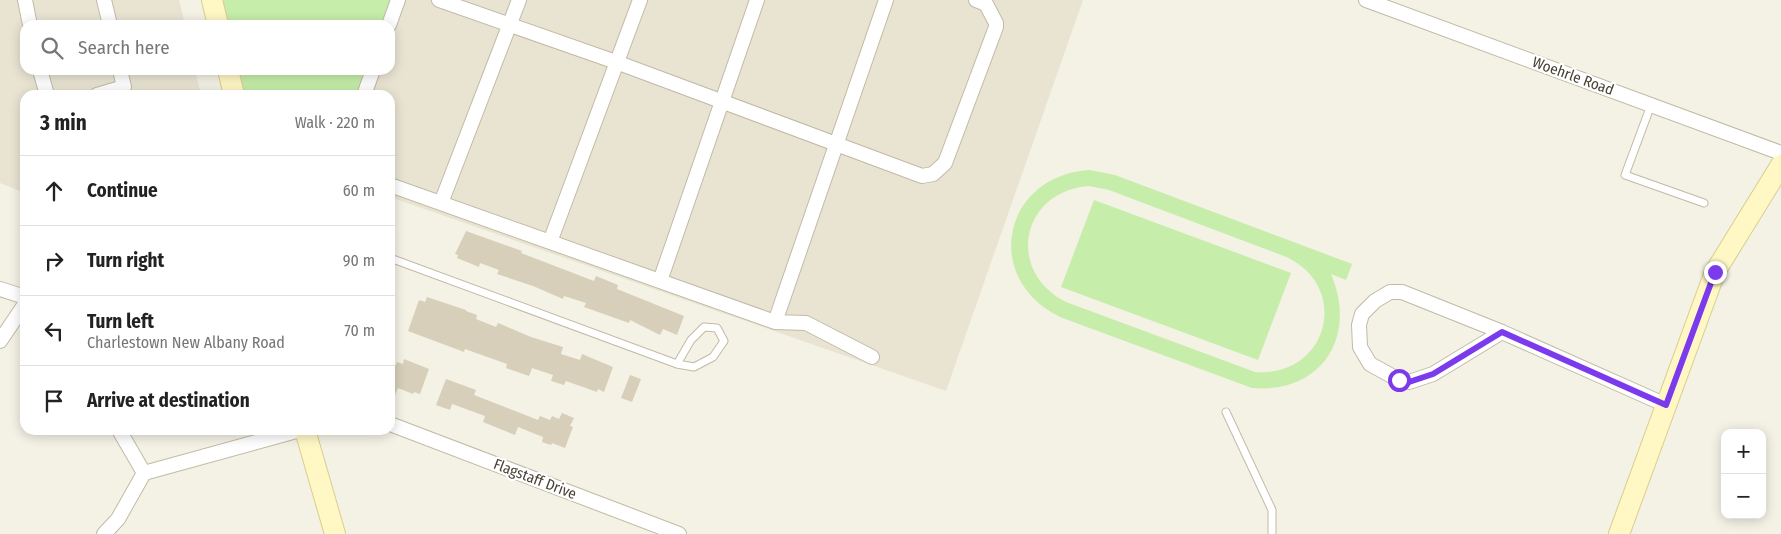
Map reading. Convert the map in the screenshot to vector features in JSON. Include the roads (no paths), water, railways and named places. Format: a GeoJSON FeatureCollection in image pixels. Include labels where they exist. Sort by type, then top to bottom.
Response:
{"type":"FeatureCollection","features":[{"type":"Feature","properties":{"kind":"main road"},"geometry":{"type":"LineString","coordinates":[[212,0],[217,20]]}},
{"type":"Feature","properties":{"kind":"main road"},"geometry":{"type":"LineString","coordinates":[[229,75],[233,90]]}},
{"type":"Feature","properties":{"kind":"main road"},"geometry":{"type":"LineString","coordinates":[[1619,534],[1715,272],[1781,165]]}},
{"type":"Feature","properties":{"kind":"main road"},"geometry":{"type":"LineString","coordinates":[[306,435],[334,534]]}},
{"type":"Feature","properties":{"kind":"street"},"geometry":{"type":"LineString","coordinates":[[25,0],[29,20]]}},
{"type":"Feature","properties":{"kind":"street"},"geometry":{"type":"LineString","coordinates":[[104,0],[109,20]]}},
{"type":"Feature","properties":{"kind":"street"},"geometry":{"type":"LineString","coordinates":[[391,20],[398,0]]}},
{"type":"Feature","properties":{"kind":"street"},"geometry":{"type":"LineString","coordinates":[[439,0],[616,62],[922,176],[933,174],[945,163],[996,27],[996,23],[986,4],[976,0]]}},
{"type":"Feature","properties":{"kind":"street"},"geometry":{"type":"LineString","coordinates":[[441,203],[519,0]]}},
{"type":"Feature","properties":{"kind":"street"},"geometry":{"type":"LineString","coordinates":[[550,242],[640,0]]}},
{"type":"Feature","properties":{"kind":"street"},"geometry":{"type":"LineString","coordinates":[[660,281],[757,0]]}},
{"type":"Feature","properties":{"kind":"street"},"geometry":{"type":"LineString","coordinates":[[775,322],[886,0]]}},
{"type":"Feature","properties":{"kind":"street","name":"Woehrle Road"},"geometry":{"type":"LineString","coordinates":[[1366,0],[1781,153]]}},
{"type":"Feature","properties":{"kind":"street"},"geometry":{"type":"LineString","coordinates":[[41,75],[46,90]]}},
{"type":"Feature","properties":{"kind":"street"},"geometry":{"type":"LineString","coordinates":[[112,90],[124,86],[121,75]]}},
{"type":"Feature","properties":{"kind":"street"},"geometry":{"type":"LineString","coordinates":[[366,90],[371,75]]}},
{"type":"Feature","properties":{"kind":"street"},"geometry":{"type":"LineString","coordinates":[[395,187],[775,322],[806,323],[872,357]]}},
{"type":"Feature","properties":{"kind":"street"},"geometry":{"type":"LineString","coordinates":[[0,289],[20,295]]}},
{"type":"Feature","properties":{"kind":"street"},"geometry":{"type":"LineString","coordinates":[[1502,332],[1433,374],[1409,382],[1399,380],[1370,364],[1360,347],[1359,325],[1362,314],[1374,301],[1390,292],[1402,292],[1502,332],[1666,405]]}},
{"type":"Feature","properties":{"kind":"street"},"geometry":{"type":"LineString","coordinates":[[0,341],[20,311]]}},
{"type":"Feature","properties":{"kind":"street","name":"Flagstaff Drive"},"geometry":{"type":"LineString","coordinates":[[395,426],[680,534]]}},
{"type":"Feature","properties":{"kind":"street"},"geometry":{"type":"LineString","coordinates":[[121,435],[144,472]]}},
{"type":"Feature","properties":{"kind":"street"},"geometry":{"type":"LineString","coordinates":[[104,534],[118,519],[144,472],[281,435]]}},
{"type":"Feature","properties":{"kind":"lane"},"geometry":{"type":"LineString","coordinates":[[1651,105],[1625,174],[1704,203]]}},
{"type":"Feature","properties":{"kind":"lane"},"geometry":{"type":"LineString","coordinates":[[395,260],[677,364],[694,367],[713,356],[724,341],[717,328],[704,327],[692,340],[677,364]]}},
{"type":"Feature","properties":{"kind":"lane"},"geometry":{"type":"LineString","coordinates":[[1226,412],[1272,510],[1272,534]]}}]}
